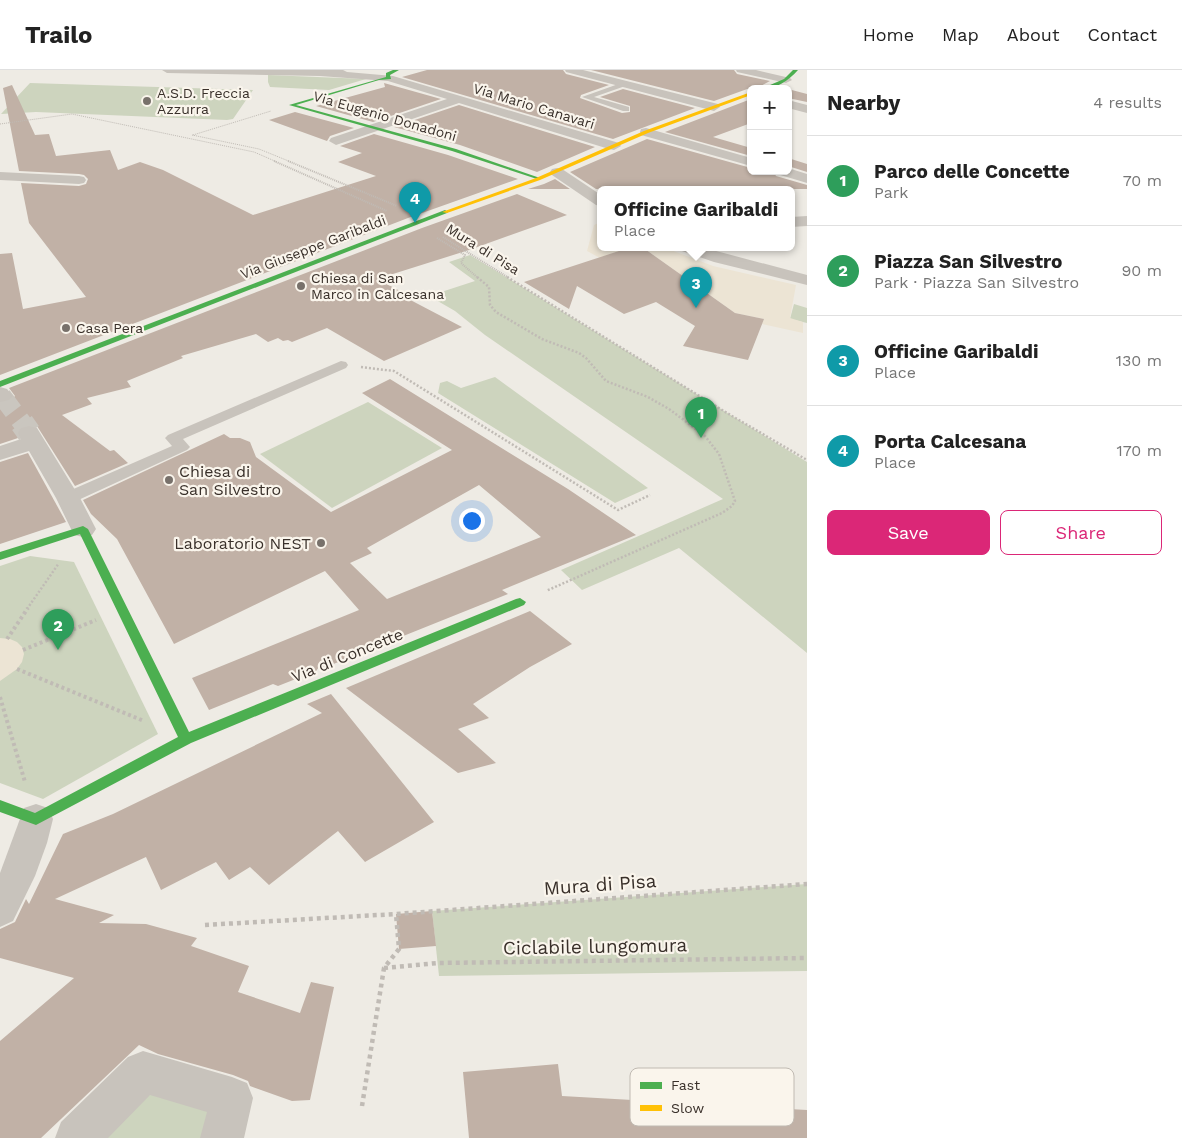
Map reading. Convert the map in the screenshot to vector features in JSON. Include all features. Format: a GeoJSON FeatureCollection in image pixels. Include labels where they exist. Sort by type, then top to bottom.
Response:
{"type":"FeatureCollection","features":[{"type":"Feature","properties":{"kind":"street"},"geometry":{"type":"LineString","coordinates":[[167,70],[324,74],[361,70]]}},
{"type":"Feature","properties":{"kind":"street"},"geometry":{"type":"LineString","coordinates":[[365,70],[393,73]]}},
{"type":"Feature","properties":{"kind":"street"},"geometry":{"type":"LineString","coordinates":[[570,70],[714,107]]}},
{"type":"Feature","properties":{"kind":"street"},"geometry":{"type":"LineString","coordinates":[[741,70],[786,80]]}},
{"type":"Feature","properties":{"kind":"street"},"geometry":{"type":"LineString","coordinates":[[773,85],[786,80],[796,70]]}},
{"type":"Feature","properties":{"kind":"street","name":"Via Mario Canavari"},"geometry":{"type":"LineString","coordinates":[[324,74],[393,73],[459,100],[614,146]]}},
{"type":"Feature","properties":{"kind":"street","name":"Via Eugenio Donadoni"},"geometry":{"type":"LineString","coordinates":[[291,105],[379,79],[393,73]]}},
{"type":"Feature","properties":{"kind":"street","name":"Via Giuseppe Garibaldi"},"geometry":{"type":"LineString","coordinates":[[1,391],[415,223],[557,172],[646,132],[747,95]]}},
{"type":"Feature","properties":{"kind":"street"},"geometry":{"type":"LineString","coordinates":[[336,141],[370,128],[459,100]]}},
{"type":"Feature","properties":{"kind":"street","name":"Via Eugenio Donadoni"},"geometry":{"type":"LineString","coordinates":[[291,105],[454,150],[538,179]]}},
{"type":"Feature","properties":{"kind":"street"},"geometry":{"type":"LineString","coordinates":[[792,105],[807,109]]}},
{"type":"Feature","properties":{"kind":"street"},"geometry":{"type":"LineString","coordinates":[[646,132],[747,161]]}},
{"type":"Feature","properties":{"kind":"street"},"geometry":{"type":"LineString","coordinates":[[557,172],[597,199]]}},
{"type":"Feature","properties":{"kind":"street"},"geometry":{"type":"LineString","coordinates":[[792,174],[807,179]]}},
{"type":"Feature","properties":{"kind":"street"},"geometry":{"type":"LineString","coordinates":[[0,176],[79,180]]}},
{"type":"Feature","properties":{"kind":"street"},"geometry":{"type":"LineString","coordinates":[[703,251],[807,280]]}},
{"type":"Feature","properties":{"kind":"street"},"geometry":{"type":"LineString","coordinates":[[0,453],[32,437],[84,528],[186,739]]}},
{"type":"Feature","properties":{"kind":"street"},"geometry":{"type":"LineString","coordinates":[[0,556],[84,528]]}},
{"type":"Feature","properties":{"kind":"street","name":"Via di Concette"},"geometry":{"type":"LineString","coordinates":[[36,819],[186,739],[520,602]]}},
{"type":"Feature","properties":{"kind":"street"},"geometry":{"type":"LineString","coordinates":[[0,806],[36,819],[29,849],[15,883],[0,909]]}},
{"type":"Feature","properties":{"kind":"street"},"geometry":{"type":"LineString","coordinates":[[77,1138],[143,1072],[232,1098],[222,1138]]}},
{"type":"Feature","properties":{"kind":"lane"},"geometry":{"type":"LineString","coordinates":[[626,109],[586,97],[627,84]]}},
{"type":"Feature","properties":{"kind":"lane"},"geometry":{"type":"LineString","coordinates":[[68,498],[182,447],[173,438],[341,365]]}},
{"type":"Feature","properties":{"kind":"path"},"geometry":{"type":"LineString","coordinates":[[186,137],[291,105]]}},
{"type":"Feature","properties":{"kind":"path","name":"Mura di Pisa"},"geometry":{"type":"LineString","coordinates":[[0,124],[72,114],[254,152],[415,223],[450,241],[727,413],[807,460]]}},
{"type":"Feature","properties":{"kind":"path"},"geometry":{"type":"LineString","coordinates":[[192,135],[259,149],[399,207],[413,209],[421,213],[427,212],[435,216]]}},
{"type":"Feature","properties":{"kind":"path"},"geometry":{"type":"LineString","coordinates":[[433,236],[465,255],[461,264],[489,287],[491,308],[542,339],[579,353],[586,358],[606,381],[648,397],[669,409],[705,436],[719,454],[735,501],[732,506],[722,513],[571,580]]}},
{"type":"Feature","properties":{"kind":"path"},"geometry":{"type":"LineString","coordinates":[[341,365],[394,371],[618,510],[650,494]]}},
{"type":"Feature","properties":{"kind":"path"},"geometry":{"type":"LineString","coordinates":[[7,639],[84,528]]}},
{"type":"Feature","properties":{"kind":"path"},"geometry":{"type":"LineString","coordinates":[[23,650],[123,609]]}},
{"type":"Feature","properties":{"kind":"path"},"geometry":{"type":"LineString","coordinates":[[17,669],[186,739]]}},
{"type":"Feature","properties":{"kind":"path"},"geometry":{"type":"LineString","coordinates":[[0,696],[36,819]]}},
{"type":"Feature","properties":{"kind":"path","name":"Mura di Pisa"},"geometry":{"type":"LineString","coordinates":[[205,926],[807,884]]}},
{"type":"Feature","properties":{"kind":"path"},"geometry":{"type":"LineString","coordinates":[[362,1106],[384,968],[399,949],[396,914]]}},
{"type":"Feature","properties":{"kind":"path","name":"Ciclabile lungomura"},"geometry":{"type":"LineString","coordinates":[[384,968],[438,963],[807,958]]}},
{"type":"Feature","properties":{"kind":"green space"},"geometry":{"type":"Polygon","coordinates":[[[268,75],[366,79],[329,90],[270,87],[268,75]]]}},
{"type":"Feature","properties":{"kind":"green space","name":"A.S.D. Freccia Azzurra"},"geometry":{"type":"Polygon","coordinates":[[[30,83],[253,90],[233,119],[227,120],[36,112],[1,114],[30,83]]]}},
{"type":"Feature","properties":{"kind":"green space"},"geometry":{"type":"Polygon","coordinates":[[[470,255],[807,462],[807,653],[679,548],[582,590],[561,570],[723,499],[485,335],[455,311],[429,296],[475,281],[449,262],[470,255]]]}},
{"type":"Feature","properties":{"kind":"green space"},"geometry":{"type":"Polygon","coordinates":[[[794,304],[807,308],[807,323],[790,319],[794,304]]]}},
{"type":"Feature","properties":{"kind":"green space"},"geometry":{"type":"Polygon","coordinates":[[[495,377],[648,488],[615,503],[438,393],[440,383],[447,381],[461,388],[495,377]]]}},
{"type":"Feature","properties":{"kind":"green space"},"geometry":{"type":"Polygon","coordinates":[[[368,402],[442,448],[332,508],[260,454],[368,402]]]}},
{"type":"Feature","properties":{"kind":"green space"},"geometry":{"type":"Polygon","coordinates":[[[30,556],[74,562],[158,734],[43,799],[0,783],[0,566],[30,556]]]}},
{"type":"Feature","properties":{"kind":"green space"},"geometry":{"type":"Polygon","coordinates":[[[807,884],[807,971],[439,976],[432,911],[807,884]]]}},
{"type":"Feature","properties":{"kind":"green space"},"geometry":{"type":"Polygon","coordinates":[[[143,1086],[215,1109],[206,1138],[91,1138],[143,1086]]]}},
{"type":"Feature","properties":{"kind":"shaded area"},"geometry":{"type":"Polygon","coordinates":[[[597,224],[597,251],[619,251],[600,258],[587,251],[594,225],[597,224]]]}},
{"type":"Feature","properties":{"kind":"shaded area"},"geometry":{"type":"Polygon","coordinates":[[[648,251],[674,251],[713,266],[796,285],[790,318],[803,322],[803,333],[762,324],[764,319],[735,313],[648,251]]]}},
{"type":"Feature","properties":{"kind":"shaded area"},"geometry":{"type":"Polygon","coordinates":[[[0,638],[17,642],[22,647],[24,654],[22,662],[17,669],[0,681],[0,638]]]}},
{"type":"Feature","properties":{"kind":"building"},"geometry":{"type":"Polygon","coordinates":[[[427,70],[563,70],[566,74],[609,85],[581,95],[580,98],[622,113],[630,112],[630,106],[600,97],[623,89],[695,108],[613,139],[402,77],[427,70]]]}},
{"type":"Feature","properties":{"kind":"building"},"geometry":{"type":"Polygon","coordinates":[[[591,70],[734,70],[737,74],[770,81],[762,85],[747,85],[747,89],[714,101],[591,70]]]}},
{"type":"Feature","properties":{"kind":"building"},"geometry":{"type":"Polygon","coordinates":[[[384,83],[441,99],[373,122],[316,106],[385,87],[384,83]]]}},
{"type":"Feature","properties":{"kind":"building"},"geometry":{"type":"Polygon","coordinates":[[[12,85],[35,135],[49,134],[56,156],[110,150],[118,170],[140,162],[163,170],[253,215],[376,176],[338,162],[362,153],[340,146],[374,134],[448,155],[518,179],[408,218],[0,375],[0,254],[12,253],[23,309],[86,297],[29,223],[21,183],[79,186],[86,184],[88,179],[84,175],[79,174],[19,171],[3,88],[12,85]]]}},
{"type":"Feature","properties":{"kind":"building"},"geometry":{"type":"Polygon","coordinates":[[[792,90],[807,94],[807,102],[792,99],[792,90]]]}},
{"type":"Feature","properties":{"kind":"building"},"geometry":{"type":"Polygon","coordinates":[[[747,101],[747,124],[713,137],[747,147],[747,155],[665,132],[747,101]]]}},
{"type":"Feature","properties":{"kind":"building"},"geometry":{"type":"Polygon","coordinates":[[[459,105],[595,147],[537,172],[460,145],[394,127],[459,105]]]}},
{"type":"Feature","properties":{"kind":"building"},"geometry":{"type":"Polygon","coordinates":[[[295,112],[354,128],[330,136],[327,141],[269,120],[295,112]]]}},
{"type":"Feature","properties":{"kind":"building"},"geometry":{"type":"Polygon","coordinates":[[[647,139],[747,167],[747,175],[775,175],[807,185],[807,189],[795,189],[795,186],[597,186],[596,189],[570,172],[647,139]]]}},
{"type":"Feature","properties":{"kind":"building"},"geometry":{"type":"Polygon","coordinates":[[[792,159],[807,164],[807,172],[792,167],[792,159]]]}},
{"type":"Feature","properties":{"kind":"building"},"geometry":{"type":"Polygon","coordinates":[[[555,179],[570,189],[528,189],[544,184],[555,179]]]}},
{"type":"Feature","properties":{"kind":"building"},"geometry":{"type":"Polygon","coordinates":[[[517,194],[567,215],[469,250],[377,279],[402,292],[397,293],[462,327],[384,361],[327,328],[292,342],[288,340],[283,341],[278,338],[268,342],[256,334],[181,356],[183,358],[127,381],[131,387],[87,398],[92,404],[62,415],[110,451],[114,450],[128,463],[75,486],[37,426],[29,424],[21,426],[16,432],[18,438],[0,444],[0,404],[9,402],[15,396],[9,388],[422,228],[517,194]]]}},
{"type":"Feature","properties":{"kind":"building"},"geometry":{"type":"Polygon","coordinates":[[[619,251],[648,251],[735,313],[764,319],[748,360],[683,346],[695,326],[656,302],[624,314],[577,286],[569,309],[524,282],[619,251]]]}},
{"type":"Feature","properties":{"kind":"building","name":"Laboratorio NEST"},"geometry":{"type":"Polygon","coordinates":[[[390,379],[568,489],[636,535],[502,590],[508,594],[321,669],[319,667],[316,671],[278,686],[273,684],[209,710],[192,678],[359,610],[325,571],[174,644],[117,539],[91,514],[83,500],[224,434],[230,438],[240,438],[250,442],[256,457],[331,512],[452,450],[362,393],[390,379]],[[479,485],[367,548],[372,553],[350,563],[387,599],[541,537],[479,485]]]}},
{"type":"Feature","properties":{"kind":"building"},"geometry":{"type":"Polygon","coordinates":[[[28,453],[66,522],[0,544],[0,462],[28,453]]]}},
{"type":"Feature","properties":{"kind":"building"},"geometry":{"type":"Polygon","coordinates":[[[530,611],[572,644],[530,667],[473,704],[489,718],[458,729],[496,763],[458,773],[346,688],[530,611]]]}},
{"type":"Feature","properties":{"kind":"building"},"geometry":{"type":"Polygon","coordinates":[[[331,694],[434,822],[365,862],[338,831],[269,885],[250,867],[229,880],[216,862],[161,890],[146,857],[55,899],[114,915],[99,923],[146,924],[197,938],[191,946],[249,966],[238,992],[300,1013],[311,982],[334,987],[310,1100],[292,1101],[250,1086],[248,1081],[233,1075],[158,1054],[139,1045],[41,1138],[0,1138],[0,1041],[74,978],[0,958],[0,929],[15,922],[26,899],[29,904],[63,834],[113,814],[322,713],[307,704],[331,694]]]}},
{"type":"Feature","properties":{"kind":"building"},"geometry":{"type":"Polygon","coordinates":[[[432,911],[436,946],[399,949],[396,914],[432,911]]]}},
{"type":"Feature","properties":{"kind":"building"},"geometry":{"type":"Polygon","coordinates":[[[558,1064],[562,1096],[630,1100],[630,1126],[794,1126],[794,1109],[807,1110],[807,1138],[469,1138],[463,1072],[558,1064]]]}},
{"type":"Feature","properties":{"kind":"tunnel"},"geometry":{"type":"LineString","coordinates":[[2,396],[23,424]]}},
{"type":"Feature","properties":{"kind":"tunnel"},"geometry":{"type":"LineString","coordinates":[[22,423],[29,433]]}},
{"type":"Feature","properties":{"kind":"traffic: fast"},"geometry":{"type":"LineString","coordinates":[[397,70],[388,74],[389,78],[379,79],[291,105],[454,150],[538,179]]}},
{"type":"Feature","properties":{"kind":"traffic: fast"},"geometry":{"type":"LineString","coordinates":[[773,85],[786,80],[796,70]]}},
{"type":"Feature","properties":{"kind":"traffic: fast"},"geometry":{"type":"LineString","coordinates":[[0,384],[445,212]]}},
{"type":"Feature","properties":{"kind":"traffic: fast"},"geometry":{"type":"LineString","coordinates":[[0,556],[83,529],[186,739],[36,819],[0,806]]}},
{"type":"Feature","properties":{"kind":"traffic: fast"},"geometry":{"type":"LineString","coordinates":[[186,739],[520,602]]}},
{"type":"Feature","properties":{"kind":"traffic: slow"},"geometry":{"type":"LineString","coordinates":[[445,212],[538,179],[646,132],[747,94]]}},
{"type":"Feature","properties":{"kind":"place","name":"A.S.D. Freccia Azzurra"},"geometry":{"type":"Point","coordinates":[147,101]}},
{"type":"Feature","properties":{"kind":"place","name":"Porta Calcesana"},"geometry":{"type":"Point","coordinates":[415,223]}},
{"type":"Feature","properties":{"kind":"place","name":"Chiesa di San Marco in Calcesana"},"geometry":{"type":"Point","coordinates":[301,286]}},
{"type":"Feature","properties":{"kind":"place","name":"Officine Garibaldi"},"geometry":{"type":"Point","coordinates":[696,308]}},
{"type":"Feature","properties":{"kind":"place","name":"Casa Pera"},"geometry":{"type":"Point","coordinates":[66,328]}},
{"type":"Feature","properties":{"kind":"place","name":"Parco delle Concette"},"geometry":{"type":"Point","coordinates":[701,438]}},
{"type":"Feature","properties":{"kind":"place","name":"Chiesa di San Silvestro"},"geometry":{"type":"Point","coordinates":[169,480]}},
{"type":"Feature","properties":{"kind":"place","name":"Laboratorio NEST"},"geometry":{"type":"Point","coordinates":[321,543]}},
{"type":"Feature","properties":{"kind":"place","name":"Piazza San Silvestro"},"geometry":{"type":"Point","coordinates":[58,650]}}]}
